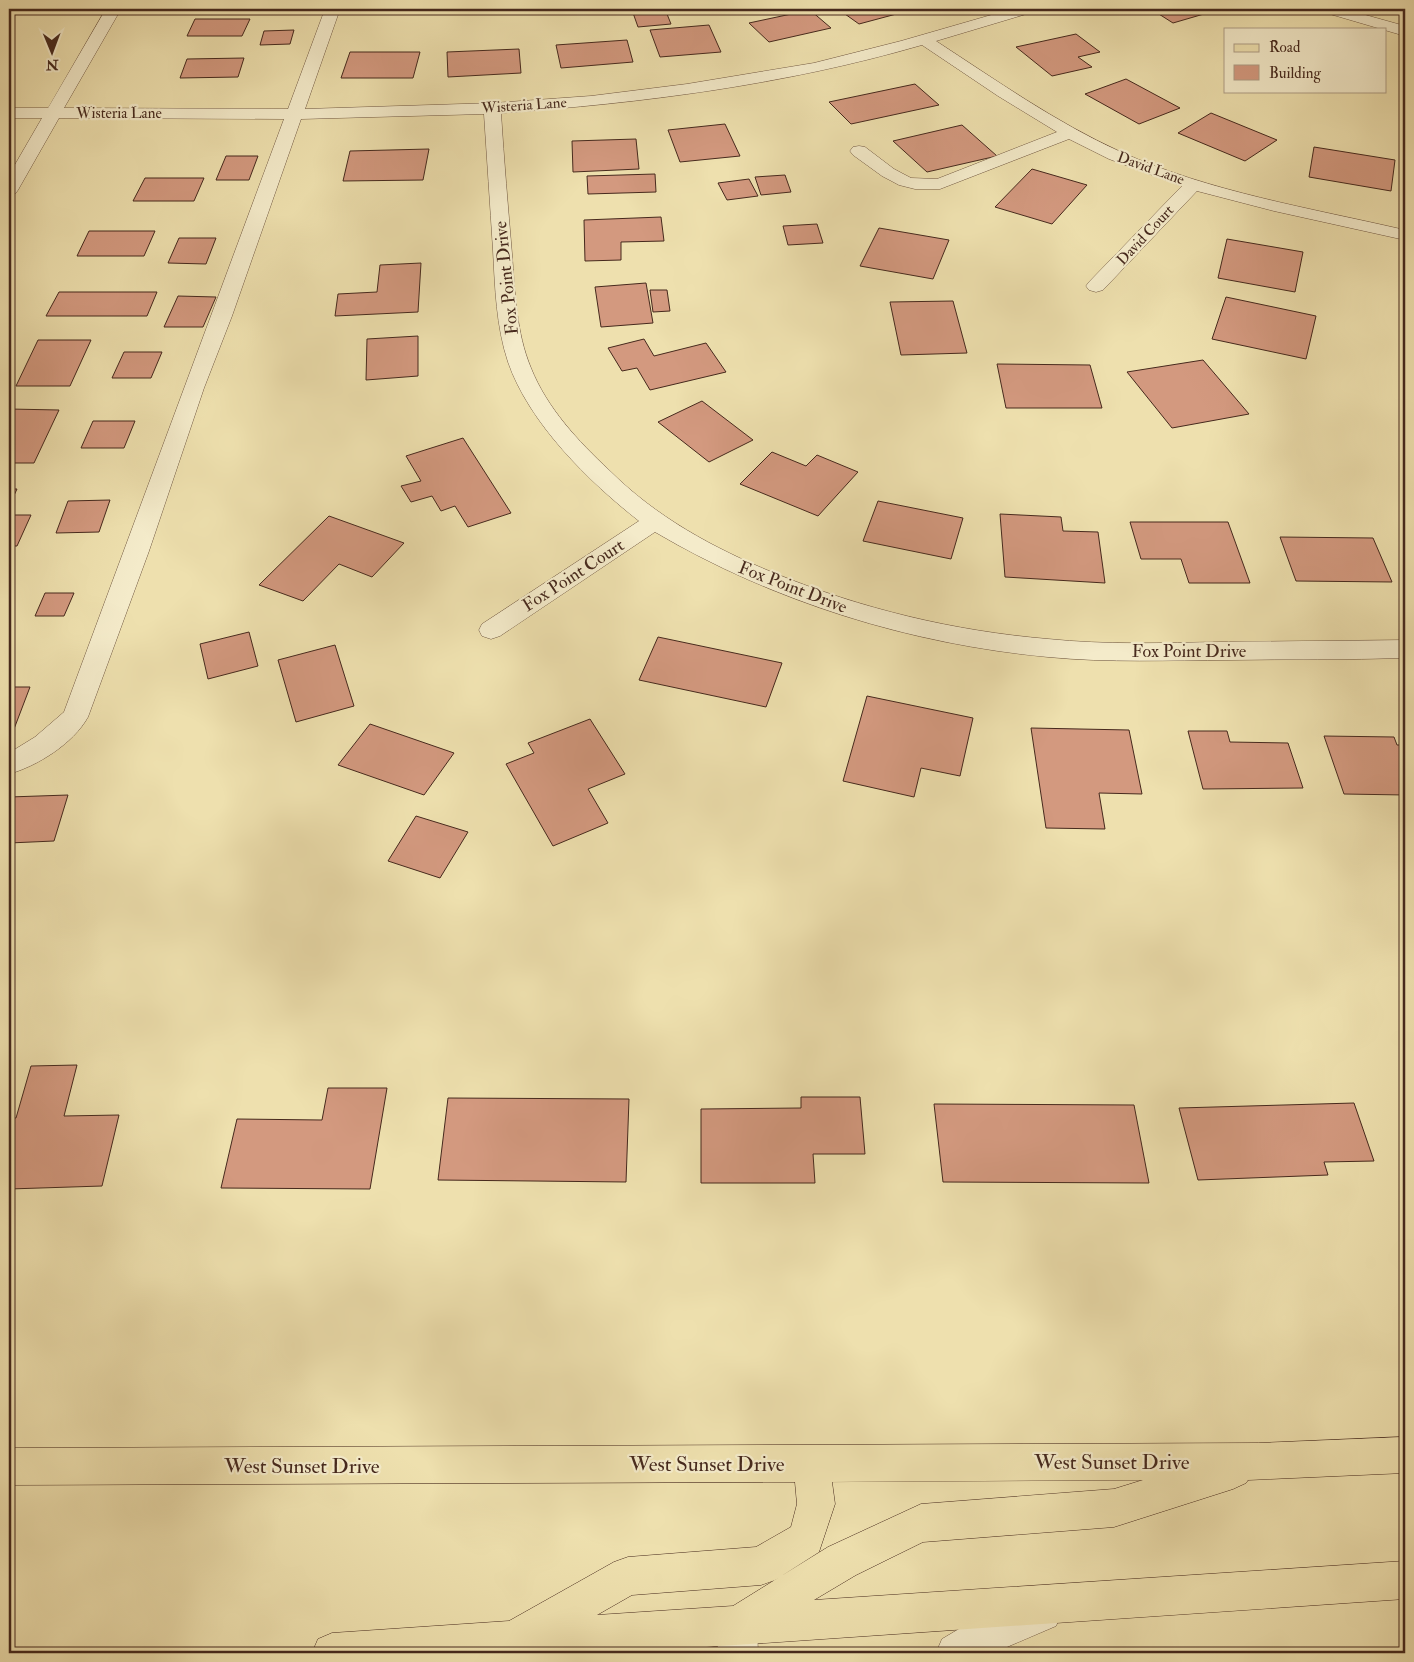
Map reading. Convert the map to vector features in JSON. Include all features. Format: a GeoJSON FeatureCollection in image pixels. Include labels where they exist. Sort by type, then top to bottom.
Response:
{"type":"FeatureCollection","features":[{"type":"Feature","properties":{"kind":"main road","name":"West Sunset Drive"},"geometry":{"type":"LineString","coordinates":[[9,1467],[1258,1461],[1405,1455]]}},
{"type":"Feature","properties":{"kind":"main road"},"geometry":{"type":"LineString","coordinates":[[737,1640],[842,1561],[920,1523],[1114,1508],[1258,1461]]}},
{"type":"Feature","properties":{"kind":"main road"},"geometry":{"type":"LineString","coordinates":[[512,1641],[628,1576],[761,1566],[806,1539],[816,1504],[812,1464]]}},
{"type":"Feature","properties":{"kind":"main road"},"geometry":{"type":"LineString","coordinates":[[332,1653],[512,1641],[737,1640],[1062,1603],[1405,1580]]}},
{"type":"Feature","properties":{"kind":"street"},"geometry":{"type":"LineString","coordinates":[[9,190],[113,9]]}},
{"type":"Feature","properties":{"kind":"street"},"geometry":{"type":"LineString","coordinates":[[9,764],[25,757],[60,733],[75,717],[296,113],[332,9]]}},
{"type":"Feature","properties":{"kind":"street","name":"Wisteria Lane"},"geometry":{"type":"LineString","coordinates":[[9,113],[397,112],[572,102],[691,88],[783,74],[856,58],[1028,9]]}},
{"type":"Feature","properties":{"kind":"street"},"geometry":{"type":"LineString","coordinates":[[1328,9],[1405,31]]}},
{"type":"Feature","properties":{"kind":"street","name":"David Lane"},"geometry":{"type":"LineString","coordinates":[[923,39],[1070,133],[1144,168],[1240,198],[1405,235]]}},
{"type":"Feature","properties":{"kind":"street","name":"Fox Point Drive"},"geometry":{"type":"LineString","coordinates":[[492,108],[507,313],[512,341],[524,376],[536,399],[561,434],[598,474],[655,521],[729,563],[788,588],[877,617],[960,636],[1047,648],[1145,651],[1405,649]]}},
{"type":"Feature","properties":{"kind":"street"},"geometry":{"type":"LineString","coordinates":[[859,151],[903,182],[921,186],[940,184],[1070,133]]}},
{"type":"Feature","properties":{"kind":"street","name":"David Court"},"geometry":{"type":"LineString","coordinates":[[1096,286],[1194,184]]}},
{"type":"Feature","properties":{"kind":"street","name":"Fox Point Court"},"geometry":{"type":"LineString","coordinates":[[491,630],[655,521]]}},
{"type":"Feature","properties":{"kind":"street"},"geometry":{"type":"LineString","coordinates":[[956,1653],[983,1637],[1062,1603]]}},
{"type":"Feature","properties":{"kind":"building"},"geometry":{"type":"Polygon","coordinates":[[[9,9],[19,9],[12,19],[9,20],[9,9]]]}},
{"type":"Feature","properties":{"kind":"building"},"geometry":{"type":"Polygon","coordinates":[[[665,9],[671,24],[638,27],[632,10],[665,9]]]}},
{"type":"Feature","properties":{"kind":"building"},"geometry":{"type":"Polygon","coordinates":[[[838,9],[915,9],[859,24],[838,9]]]}},
{"type":"Feature","properties":{"kind":"building"},"geometry":{"type":"Polygon","coordinates":[[[1151,9],[1221,9],[1173,23],[1151,9]]]}},
{"type":"Feature","properties":{"kind":"building"},"geometry":{"type":"Polygon","coordinates":[[[810,10],[831,28],[769,42],[749,23],[810,10]]]}},
{"type":"Feature","properties":{"kind":"building"},"geometry":{"type":"Polygon","coordinates":[[[195,19],[250,19],[242,36],[187,36],[195,19]]]}},
{"type":"Feature","properties":{"kind":"building"},"geometry":{"type":"Polygon","coordinates":[[[709,25],[721,52],[660,57],[650,30],[709,25]]]}},
{"type":"Feature","properties":{"kind":"building"},"geometry":{"type":"Polygon","coordinates":[[[294,30],[290,44],[260,45],[264,31],[294,30]]]}},
{"type":"Feature","properties":{"kind":"building"},"geometry":{"type":"Polygon","coordinates":[[[1076,34],[1100,52],[1078,57],[1092,67],[1052,76],[1016,47],[1076,34]]]}},
{"type":"Feature","properties":{"kind":"building"},"geometry":{"type":"Polygon","coordinates":[[[627,40],[633,62],[561,68],[556,45],[627,40]]]}},
{"type":"Feature","properties":{"kind":"building"},"geometry":{"type":"Polygon","coordinates":[[[519,49],[521,73],[448,77],[447,52],[519,49]]]}},
{"type":"Feature","properties":{"kind":"building"},"geometry":{"type":"Polygon","coordinates":[[[350,52],[420,52],[413,78],[341,78],[350,52]]]}},
{"type":"Feature","properties":{"kind":"building"},"geometry":{"type":"Polygon","coordinates":[[[244,58],[238,77],[180,78],[187,59],[244,58]]]}},
{"type":"Feature","properties":{"kind":"building"},"geometry":{"type":"Polygon","coordinates":[[[1126,79],[1180,108],[1139,124],[1085,94],[1126,79]]]}},
{"type":"Feature","properties":{"kind":"building"},"geometry":{"type":"Polygon","coordinates":[[[915,84],[939,105],[851,124],[829,102],[915,84]]]}},
{"type":"Feature","properties":{"kind":"building"},"geometry":{"type":"Polygon","coordinates":[[[1211,113],[1277,140],[1245,161],[1178,133],[1211,113]]]}},
{"type":"Feature","properties":{"kind":"building"},"geometry":{"type":"Polygon","coordinates":[[[725,124],[740,156],[680,162],[668,130],[725,124]]]}},
{"type":"Feature","properties":{"kind":"building"},"geometry":{"type":"Polygon","coordinates":[[[962,125],[997,156],[927,172],[893,141],[962,125]]]}},
{"type":"Feature","properties":{"kind":"building"},"geometry":{"type":"Polygon","coordinates":[[[636,139],[639,169],[573,172],[572,141],[636,139]]]}},
{"type":"Feature","properties":{"kind":"building"},"geometry":{"type":"Polygon","coordinates":[[[1314,147],[1395,160],[1391,191],[1309,177],[1314,147]]]}},
{"type":"Feature","properties":{"kind":"building"},"geometry":{"type":"Polygon","coordinates":[[[429,149],[423,180],[343,181],[350,151],[429,149]]]}},
{"type":"Feature","properties":{"kind":"building"},"geometry":{"type":"Polygon","coordinates":[[[226,156],[258,156],[249,180],[216,180],[226,156]]]}},
{"type":"Feature","properties":{"kind":"building"},"geometry":{"type":"Polygon","coordinates":[[[1032,169],[1087,185],[1052,224],[995,207],[1032,169]]]}},
{"type":"Feature","properties":{"kind":"building"},"geometry":{"type":"Polygon","coordinates":[[[655,174],[656,192],[588,194],[587,176],[655,174]]]}},
{"type":"Feature","properties":{"kind":"building"},"geometry":{"type":"Polygon","coordinates":[[[785,175],[791,192],[761,195],[755,177],[785,175]]]}},
{"type":"Feature","properties":{"kind":"building"},"geometry":{"type":"Polygon","coordinates":[[[145,178],[204,178],[194,201],[133,201],[145,178]]]}},
{"type":"Feature","properties":{"kind":"building"},"geometry":{"type":"Polygon","coordinates":[[[749,179],[758,196],[727,200],[718,183],[749,179]]]}},
{"type":"Feature","properties":{"kind":"building"},"geometry":{"type":"Polygon","coordinates":[[[661,217],[664,241],[621,242],[621,260],[585,261],[584,220],[661,217]]]}},
{"type":"Feature","properties":{"kind":"building"},"geometry":{"type":"Polygon","coordinates":[[[817,224],[823,243],[788,245],[783,226],[817,224]]]}},
{"type":"Feature","properties":{"kind":"building"},"geometry":{"type":"Polygon","coordinates":[[[879,228],[949,240],[933,279],[860,266],[879,228]]]}},
{"type":"Feature","properties":{"kind":"building"},"geometry":{"type":"Polygon","coordinates":[[[89,231],[155,231],[144,256],[77,256],[89,231]]]}},
{"type":"Feature","properties":{"kind":"building"},"geometry":{"type":"Polygon","coordinates":[[[179,238],[216,238],[206,264],[168,263],[179,238]]]}},
{"type":"Feature","properties":{"kind":"building"},"geometry":{"type":"Polygon","coordinates":[[[1227,239],[1303,252],[1295,292],[1218,278],[1227,239]]]}},
{"type":"Feature","properties":{"kind":"building"},"geometry":{"type":"Polygon","coordinates":[[[421,263],[418,312],[335,316],[338,294],[377,292],[380,265],[421,263]]]}},
{"type":"Feature","properties":{"kind":"building"},"geometry":{"type":"Polygon","coordinates":[[[646,283],[653,323],[601,327],[595,287],[646,283]]]}},
{"type":"Feature","properties":{"kind":"building"},"geometry":{"type":"Polygon","coordinates":[[[650,290],[667,290],[670,311],[653,312],[650,290]]]}},
{"type":"Feature","properties":{"kind":"building"},"geometry":{"type":"Polygon","coordinates":[[[59,292],[157,292],[147,316],[46,316],[59,292]]]}},
{"type":"Feature","properties":{"kind":"building"},"geometry":{"type":"Polygon","coordinates":[[[178,296],[216,297],[203,327],[164,327],[178,296]]]}},
{"type":"Feature","properties":{"kind":"building"},"geometry":{"type":"Polygon","coordinates":[[[1226,297],[1316,316],[1306,359],[1212,339],[1226,297]]]}},
{"type":"Feature","properties":{"kind":"building"},"geometry":{"type":"Polygon","coordinates":[[[953,301],[967,353],[901,355],[890,302],[953,301]]]}},
{"type":"Feature","properties":{"kind":"building"},"geometry":{"type":"Polygon","coordinates":[[[418,336],[418,376],[366,380],[367,339],[418,336]]]}},
{"type":"Feature","properties":{"kind":"building"},"geometry":{"type":"Polygon","coordinates":[[[644,339],[654,356],[706,343],[726,372],[650,390],[637,368],[622,371],[608,348],[644,339]]]}},
{"type":"Feature","properties":{"kind":"building"},"geometry":{"type":"Polygon","coordinates":[[[38,340],[91,340],[70,386],[16,386],[38,340]]]}},
{"type":"Feature","properties":{"kind":"building"},"geometry":{"type":"Polygon","coordinates":[[[124,352],[162,352],[151,378],[112,378],[124,352]]]}},
{"type":"Feature","properties":{"kind":"building"},"geometry":{"type":"Polygon","coordinates":[[[1203,360],[1249,414],[1172,428],[1127,372],[1203,360]]]}},
{"type":"Feature","properties":{"kind":"building"},"geometry":{"type":"Polygon","coordinates":[[[997,364],[1090,365],[1102,408],[1006,408],[997,364]]]}},
{"type":"Feature","properties":{"kind":"building"},"geometry":{"type":"Polygon","coordinates":[[[702,401],[753,440],[709,462],[658,422],[702,401]]]}},
{"type":"Feature","properties":{"kind":"building"},"geometry":{"type":"Polygon","coordinates":[[[9,409],[59,410],[34,463],[9,463],[9,409]]]}},
{"type":"Feature","properties":{"kind":"building"},"geometry":{"type":"Polygon","coordinates":[[[93,421],[135,421],[124,448],[81,448],[93,421]]]}},
{"type":"Feature","properties":{"kind":"building"},"geometry":{"type":"Polygon","coordinates":[[[463,438],[511,513],[468,527],[455,506],[441,511],[432,496],[411,502],[401,486],[421,481],[406,456],[463,438]]]}},
{"type":"Feature","properties":{"kind":"building"},"geometry":{"type":"Polygon","coordinates":[[[772,452],[806,466],[817,455],[858,472],[818,516],[740,484],[772,452]]]}},
{"type":"Feature","properties":{"kind":"building"},"geometry":{"type":"Polygon","coordinates":[[[9,489],[17,489],[9,506],[9,489]]]}},
{"type":"Feature","properties":{"kind":"building"},"geometry":{"type":"Polygon","coordinates":[[[110,500],[99,532],[56,533],[68,501],[110,500]]]}},
{"type":"Feature","properties":{"kind":"building"},"geometry":{"type":"Polygon","coordinates":[[[878,501],[963,518],[951,559],[863,541],[878,501]]]}},
{"type":"Feature","properties":{"kind":"building"},"geometry":{"type":"Polygon","coordinates":[[[1000,514],[1061,517],[1063,531],[1098,532],[1105,583],[1005,577],[1000,514]]]}},
{"type":"Feature","properties":{"kind":"building"},"geometry":{"type":"Polygon","coordinates":[[[9,515],[31,515],[17,546],[9,546],[9,515]]]}},
{"type":"Feature","properties":{"kind":"building"},"geometry":{"type":"Polygon","coordinates":[[[329,516],[404,543],[372,577],[339,564],[303,601],[259,585],[329,516]]]}},
{"type":"Feature","properties":{"kind":"building"},"geometry":{"type":"Polygon","coordinates":[[[1130,522],[1228,522],[1250,583],[1189,583],[1181,559],[1141,559],[1130,522]]]}},
{"type":"Feature","properties":{"kind":"building"},"geometry":{"type":"Polygon","coordinates":[[[1280,537],[1373,538],[1392,582],[1296,581],[1280,537]]]}},
{"type":"Feature","properties":{"kind":"building"},"geometry":{"type":"Polygon","coordinates":[[[45,593],[74,593],[64,616],[35,616],[45,593]]]}},
{"type":"Feature","properties":{"kind":"building"},"geometry":{"type":"Polygon","coordinates":[[[249,632],[258,666],[208,679],[200,644],[249,632]]]}},
{"type":"Feature","properties":{"kind":"building"},"geometry":{"type":"Polygon","coordinates":[[[658,637],[782,663],[766,707],[639,680],[658,637]]]}},
{"type":"Feature","properties":{"kind":"building"},"geometry":{"type":"Polygon","coordinates":[[[335,645],[354,706],[296,722],[278,660],[335,645]]]}},
{"type":"Feature","properties":{"kind":"building"},"geometry":{"type":"Polygon","coordinates":[[[9,687],[30,687],[14,729],[9,729],[9,687]]]}},
{"type":"Feature","properties":{"kind":"building"},"geometry":{"type":"Polygon","coordinates":[[[867,696],[973,718],[960,776],[921,768],[914,797],[843,781],[867,696]]]}},
{"type":"Feature","properties":{"kind":"building"},"geometry":{"type":"Polygon","coordinates":[[[590,719],[625,774],[588,789],[608,823],[553,846],[506,764],[534,753],[528,743],[590,719]]]}},
{"type":"Feature","properties":{"kind":"building"},"geometry":{"type":"Polygon","coordinates":[[[370,724],[454,753],[424,795],[338,765],[370,724]]]}},
{"type":"Feature","properties":{"kind":"building"},"geometry":{"type":"Polygon","coordinates":[[[1031,728],[1129,730],[1142,794],[1099,793],[1105,829],[1046,828],[1031,728]]]}},
{"type":"Feature","properties":{"kind":"building"},"geometry":{"type":"Polygon","coordinates":[[[1188,731],[1227,731],[1230,742],[1288,743],[1303,788],[1203,789],[1188,731]]]}},
{"type":"Feature","properties":{"kind":"building"},"geometry":{"type":"Polygon","coordinates":[[[1324,736],[1394,737],[1397,745],[1405,745],[1405,795],[1344,794],[1324,736]]]}},
{"type":"Feature","properties":{"kind":"building"},"geometry":{"type":"Polygon","coordinates":[[[68,795],[54,841],[9,843],[9,797],[68,795]]]}},
{"type":"Feature","properties":{"kind":"building"},"geometry":{"type":"Polygon","coordinates":[[[416,816],[468,832],[440,878],[388,861],[416,816]]]}},
{"type":"Feature","properties":{"kind":"building"},"geometry":{"type":"Polygon","coordinates":[[[77,1065],[64,1116],[119,1115],[102,1186],[9,1189],[9,1118],[16,1118],[31,1066],[77,1065]]]}},
{"type":"Feature","properties":{"kind":"building"},"geometry":{"type":"Polygon","coordinates":[[[328,1088],[387,1088],[370,1189],[221,1188],[237,1119],[322,1120],[328,1088]]]}},
{"type":"Feature","properties":{"kind":"building"},"geometry":{"type":"Polygon","coordinates":[[[801,1097],[860,1097],[865,1154],[813,1154],[815,1183],[701,1183],[701,1109],[801,1108],[801,1097]]]}},
{"type":"Feature","properties":{"kind":"building"},"geometry":{"type":"Polygon","coordinates":[[[448,1098],[629,1099],[626,1182],[438,1180],[448,1098]]]}},
{"type":"Feature","properties":{"kind":"building"},"geometry":{"type":"Polygon","coordinates":[[[1354,1103],[1374,1161],[1324,1162],[1328,1175],[1198,1180],[1179,1108],[1354,1103]]]}},
{"type":"Feature","properties":{"kind":"building"},"geometry":{"type":"Polygon","coordinates":[[[934,1104],[1134,1105],[1149,1183],[943,1182],[934,1104]]]}}]}
